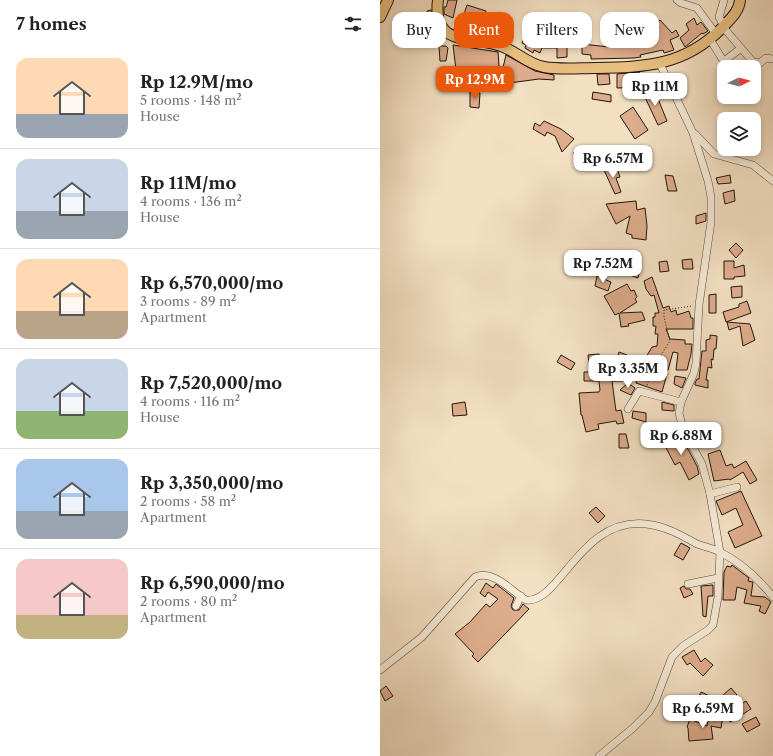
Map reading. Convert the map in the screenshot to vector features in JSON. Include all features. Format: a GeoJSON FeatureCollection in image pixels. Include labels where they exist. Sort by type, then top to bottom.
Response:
{"type":"FeatureCollection","features":[{"type":"Feature","properties":{"kind":"highway"},"geometry":{"type":"LineString","coordinates":[[380,17],[388,0]]}},
{"type":"Feature","properties":{"kind":"highway"},"geometry":{"type":"LineString","coordinates":[[438,0],[440,23],[450,34],[462,39],[501,46],[539,66],[584,68],[660,64],[691,51],[718,32],[738,8],[740,0]]}},
{"type":"Feature","properties":{"kind":"street"},"geometry":{"type":"LineString","coordinates":[[677,0],[681,3],[697,8],[718,32],[756,63],[766,58],[773,60]]}},
{"type":"Feature","properties":{"kind":"street"},"geometry":{"type":"LineString","coordinates":[[724,0],[719,17],[718,32],[725,60]]}},
{"type":"Feature","properties":{"kind":"street"},"geometry":{"type":"LineString","coordinates":[[730,60],[740,49]]}},
{"type":"Feature","properties":{"kind":"street"},"geometry":{"type":"LineString","coordinates":[[599,756],[633,728],[649,712],[655,702],[669,664],[677,652],[713,625],[718,597],[720,552],[710,494],[700,460],[680,420],[679,408],[694,373],[696,363],[699,305],[711,222],[711,206],[708,182],[693,133],[660,64]]}},
{"type":"Feature","properties":{"kind":"street"},"geometry":{"type":"LineString","coordinates":[[693,133],[714,154],[753,165],[773,181]]}},
{"type":"Feature","properties":{"kind":"street"},"geometry":{"type":"LineString","coordinates":[[628,409],[638,392],[645,392],[681,402]]}},
{"type":"Feature","properties":{"kind":"street"},"geometry":{"type":"LineString","coordinates":[[710,494],[737,487]]}},
{"type":"Feature","properties":{"kind":"street"},"geometry":{"type":"LineString","coordinates":[[380,670],[422,637],[476,577],[491,577],[502,582],[528,600],[542,596],[591,543],[604,533],[629,524],[646,524],[671,530],[703,546],[720,552],[758,578],[773,597]]}},
{"type":"Feature","properties":{"kind":"street"},"geometry":{"type":"LineString","coordinates":[[688,584],[718,578]]}},
{"type":"Feature","properties":{"kind":"street"},"geometry":{"type":"LineString","coordinates":[[516,606],[521,596]]}},
{"type":"Feature","properties":{"kind":"path"},"geometry":{"type":"LineString","coordinates":[[645,392],[653,367],[669,344],[664,310],[699,305]]}},
{"type":"Feature","properties":{"kind":"building"},"geometry":{"type":"Polygon","coordinates":[[[448,0],[457,0],[453,18],[446,15],[446,12],[444,12],[444,7],[446,7],[448,0]]]}},
{"type":"Feature","properties":{"kind":"building"},"geometry":{"type":"Polygon","coordinates":[[[467,5],[486,11],[486,12],[465,12],[467,5]]]}},
{"type":"Feature","properties":{"kind":"building"},"geometry":{"type":"Polygon","coordinates":[[[694,18],[697,25],[701,22],[708,31],[703,34],[702,33],[685,47],[680,38],[689,30],[686,24],[694,18]]]}},
{"type":"Feature","properties":{"kind":"building"},"geometry":{"type":"Polygon","coordinates":[[[660,20],[672,33],[676,30],[679,36],[670,40],[674,50],[664,53],[663,50],[640,55],[641,57],[634,58],[591,59],[591,55],[582,54],[582,48],[592,48],[592,45],[600,46],[600,48],[659,48],[660,20]]]}},
{"type":"Feature","properties":{"kind":"building"},"geometry":{"type":"Polygon","coordinates":[[[453,45],[454,48],[472,48],[498,52],[500,80],[486,84],[484,76],[467,77],[465,71],[456,70],[453,45]]]}},
{"type":"Feature","properties":{"kind":"building"},"geometry":{"type":"Polygon","coordinates":[[[446,46],[448,48],[446,61],[440,61],[439,48],[446,48],[446,46]]]}},
{"type":"Feature","properties":{"kind":"building"},"geometry":{"type":"Polygon","coordinates":[[[525,48],[542,48],[540,53],[534,50],[533,53],[525,48]]]}},
{"type":"Feature","properties":{"kind":"building"},"geometry":{"type":"Polygon","coordinates":[[[557,48],[567,48],[567,57],[557,58],[557,48]]]}},
{"type":"Feature","properties":{"kind":"building"},"geometry":{"type":"Polygon","coordinates":[[[506,55],[535,71],[554,75],[554,80],[539,79],[502,84],[502,79],[500,80],[506,55]]]}},
{"type":"Feature","properties":{"kind":"building"},"geometry":{"type":"Polygon","coordinates":[[[639,72],[639,87],[617,88],[617,74],[639,72]]]}},
{"type":"Feature","properties":{"kind":"building"},"geometry":{"type":"Polygon","coordinates":[[[597,74],[609,74],[610,84],[598,85],[597,74]]]}},
{"type":"Feature","properties":{"kind":"building"},"geometry":{"type":"Polygon","coordinates":[[[654,89],[667,121],[658,125],[643,93],[654,89]]]}},
{"type":"Feature","properties":{"kind":"building"},"geometry":{"type":"Polygon","coordinates":[[[470,92],[480,93],[479,108],[470,107],[470,92]]]}},
{"type":"Feature","properties":{"kind":"building"},"geometry":{"type":"Polygon","coordinates":[[[593,92],[611,95],[611,102],[592,99],[593,92]]]}},
{"type":"Feature","properties":{"kind":"building"},"geometry":{"type":"Polygon","coordinates":[[[633,107],[648,130],[635,139],[620,116],[633,107]]]}},
{"type":"Feature","properties":{"kind":"building"},"geometry":{"type":"Polygon","coordinates":[[[544,121],[561,129],[574,139],[562,152],[555,136],[547,132],[545,136],[533,129],[535,123],[540,126],[544,121]]]}},
{"type":"Feature","properties":{"kind":"building"},"geometry":{"type":"Polygon","coordinates":[[[581,145],[593,156],[584,166],[576,160],[578,158],[573,153],[581,145]]]}},
{"type":"Feature","properties":{"kind":"building"},"geometry":{"type":"Polygon","coordinates":[[[616,166],[620,177],[616,178],[621,192],[615,194],[604,170],[616,166]]]}},
{"type":"Feature","properties":{"kind":"building"},"geometry":{"type":"Polygon","coordinates":[[[665,175],[673,176],[677,191],[668,191],[665,175]]]}},
{"type":"Feature","properties":{"kind":"building"},"geometry":{"type":"Polygon","coordinates":[[[730,175],[731,183],[718,184],[716,178],[730,175]]]}},
{"type":"Feature","properties":{"kind":"building"},"geometry":{"type":"Polygon","coordinates":[[[734,190],[735,201],[725,204],[723,193],[734,190]]]}},
{"type":"Feature","properties":{"kind":"building"},"geometry":{"type":"Polygon","coordinates":[[[636,201],[637,210],[645,208],[647,226],[646,240],[632,238],[632,235],[626,233],[630,216],[616,224],[606,204],[636,201]]]}},
{"type":"Feature","properties":{"kind":"building"},"geometry":{"type":"Polygon","coordinates":[[[706,213],[706,221],[696,224],[696,216],[706,213]]]}},
{"type":"Feature","properties":{"kind":"building"},"geometry":{"type":"Polygon","coordinates":[[[736,243],[743,250],[736,258],[729,250],[736,243]]]}},
{"type":"Feature","properties":{"kind":"building"},"geometry":{"type":"Polygon","coordinates":[[[588,259],[615,262],[613,271],[587,266],[588,259]]]}},
{"type":"Feature","properties":{"kind":"building"},"geometry":{"type":"Polygon","coordinates":[[[692,259],[693,269],[683,269],[682,260],[692,259]]]}},
{"type":"Feature","properties":{"kind":"building"},"geometry":{"type":"Polygon","coordinates":[[[667,261],[669,271],[660,272],[659,262],[667,261]]]}},
{"type":"Feature","properties":{"kind":"building"},"geometry":{"type":"Polygon","coordinates":[[[724,261],[734,261],[734,268],[744,265],[745,276],[734,277],[734,279],[724,279],[724,261]]]}},
{"type":"Feature","properties":{"kind":"building"},"geometry":{"type":"Polygon","coordinates":[[[624,263],[640,268],[638,278],[621,272],[624,263]]]}},
{"type":"Feature","properties":{"kind":"building"},"geometry":{"type":"Polygon","coordinates":[[[597,276],[611,282],[608,291],[595,286],[597,276]]]}},
{"type":"Feature","properties":{"kind":"building"},"geometry":{"type":"Polygon","coordinates":[[[652,277],[663,308],[669,306],[671,312],[676,310],[677,315],[689,311],[691,318],[693,318],[693,329],[666,329],[670,339],[685,340],[685,344],[692,344],[687,370],[676,370],[678,353],[673,352],[668,370],[656,370],[667,374],[662,392],[636,383],[639,369],[652,347],[657,346],[658,334],[655,334],[656,326],[653,326],[653,317],[655,317],[655,313],[659,313],[654,295],[651,296],[646,289],[644,281],[652,277]]]}},
{"type":"Feature","properties":{"kind":"building"},"geometry":{"type":"Polygon","coordinates":[[[627,284],[631,291],[634,290],[637,297],[635,299],[637,302],[620,313],[642,312],[645,320],[628,324],[629,326],[621,327],[619,313],[615,315],[604,296],[627,284]]]}},
{"type":"Feature","properties":{"kind":"building"},"geometry":{"type":"Polygon","coordinates":[[[742,286],[742,297],[732,298],[731,287],[742,286]]]}},
{"type":"Feature","properties":{"kind":"building"},"geometry":{"type":"Polygon","coordinates":[[[716,294],[716,313],[709,313],[709,295],[716,294]]]}},
{"type":"Feature","properties":{"kind":"building"},"geometry":{"type":"Polygon","coordinates":[[[747,301],[751,313],[726,322],[723,312],[739,307],[739,304],[747,301]]]}},
{"type":"Feature","properties":{"kind":"building"},"geometry":{"type":"Polygon","coordinates":[[[727,322],[750,324],[755,340],[743,346],[740,326],[729,330],[727,322]]]}},
{"type":"Feature","properties":{"kind":"building"},"geometry":{"type":"Polygon","coordinates":[[[710,335],[717,336],[716,349],[714,349],[713,360],[711,359],[712,368],[708,367],[706,380],[708,380],[708,388],[695,385],[695,383],[697,379],[699,379],[702,351],[706,351],[706,340],[710,339],[710,335]]]}},
{"type":"Feature","properties":{"kind":"building"},"geometry":{"type":"Polygon","coordinates":[[[619,352],[627,355],[622,368],[623,381],[612,381],[616,411],[621,410],[624,423],[617,424],[616,421],[598,424],[599,429],[586,432],[581,415],[579,393],[599,392],[600,390],[599,381],[584,381],[584,372],[590,372],[588,355],[599,354],[601,370],[614,369],[619,352]]]}},
{"type":"Feature","properties":{"kind":"building"},"geometry":{"type":"Polygon","coordinates":[[[561,355],[575,363],[571,370],[557,362],[561,355]]]}},
{"type":"Feature","properties":{"kind":"building"},"geometry":{"type":"Polygon","coordinates":[[[675,376],[686,378],[682,388],[674,384],[675,376]]]}},
{"type":"Feature","properties":{"kind":"building"},"geometry":{"type":"Polygon","coordinates":[[[628,383],[635,388],[631,395],[620,390],[628,383]]]}},
{"type":"Feature","properties":{"kind":"building"},"geometry":{"type":"Polygon","coordinates":[[[465,402],[467,415],[453,416],[452,404],[465,402]]]}},
{"type":"Feature","properties":{"kind":"building"},"geometry":{"type":"Polygon","coordinates":[[[662,402],[674,405],[674,411],[662,410],[662,402]]]}},
{"type":"Feature","properties":{"kind":"building"},"geometry":{"type":"Polygon","coordinates":[[[633,411],[646,413],[646,422],[632,418],[633,411]]]}},
{"type":"Feature","properties":{"kind":"building"},"geometry":{"type":"Polygon","coordinates":[[[619,434],[626,434],[629,448],[619,448],[619,434]]]}},
{"type":"Feature","properties":{"kind":"building"},"geometry":{"type":"Polygon","coordinates":[[[671,435],[675,442],[682,438],[697,466],[699,474],[689,480],[680,462],[675,465],[662,440],[671,435]]]}},
{"type":"Feature","properties":{"kind":"building"},"geometry":{"type":"Polygon","coordinates":[[[720,450],[726,466],[732,464],[734,468],[746,461],[757,480],[750,484],[743,472],[730,480],[714,481],[708,454],[720,450]]]}},
{"type":"Feature","properties":{"kind":"building"},"geometry":{"type":"Polygon","coordinates":[[[741,491],[762,536],[735,548],[728,532],[743,525],[736,508],[722,515],[716,501],[741,491]]]}},
{"type":"Feature","properties":{"kind":"building"},"geometry":{"type":"Polygon","coordinates":[[[596,507],[605,516],[598,523],[589,513],[596,507]]]}},
{"type":"Feature","properties":{"kind":"building"},"geometry":{"type":"Polygon","coordinates":[[[681,543],[690,548],[683,560],[674,555],[681,543]]]}},
{"type":"Feature","properties":{"kind":"building"},"geometry":{"type":"Polygon","coordinates":[[[732,565],[749,578],[748,581],[753,582],[751,596],[765,597],[771,602],[765,614],[759,611],[761,606],[744,603],[747,590],[737,587],[735,600],[723,600],[724,572],[727,566],[731,567],[732,565]]]}},
{"type":"Feature","properties":{"kind":"building"},"geometry":{"type":"Polygon","coordinates":[[[486,583],[493,588],[496,584],[514,598],[511,606],[513,610],[519,610],[523,604],[529,609],[478,662],[472,656],[474,654],[455,634],[470,622],[486,604],[490,607],[498,599],[488,592],[485,597],[480,593],[486,583]]]}},
{"type":"Feature","properties":{"kind":"building"},"geometry":{"type":"Polygon","coordinates":[[[713,585],[713,596],[708,596],[706,617],[703,616],[701,586],[713,585]]]}},
{"type":"Feature","properties":{"kind":"building"},"geometry":{"type":"Polygon","coordinates":[[[684,586],[686,589],[690,589],[693,594],[684,598],[680,588],[684,586]]]}},
{"type":"Feature","properties":{"kind":"building"},"geometry":{"type":"Polygon","coordinates":[[[694,650],[701,662],[705,658],[713,665],[703,676],[690,663],[687,665],[682,657],[694,650]]]}},
{"type":"Feature","properties":{"kind":"building"},"geometry":{"type":"Polygon","coordinates":[[[386,686],[393,696],[385,701],[380,691],[386,686]]]}},
{"type":"Feature","properties":{"kind":"building"},"geometry":{"type":"Polygon","coordinates":[[[731,688],[737,695],[727,704],[721,697],[731,688]]]}},
{"type":"Feature","properties":{"kind":"building"},"geometry":{"type":"Polygon","coordinates":[[[701,692],[714,698],[711,703],[706,701],[705,706],[696,703],[701,692]]]}},
{"type":"Feature","properties":{"kind":"building"},"geometry":{"type":"Polygon","coordinates":[[[746,701],[751,709],[730,722],[727,713],[746,701]]]}},
{"type":"Feature","properties":{"kind":"building"},"geometry":{"type":"Polygon","coordinates":[[[709,715],[714,721],[723,715],[721,728],[711,726],[713,739],[689,741],[687,727],[690,719],[707,726],[709,715]]]}},
{"type":"Feature","properties":{"kind":"building"},"geometry":{"type":"Polygon","coordinates":[[[756,717],[760,725],[747,732],[742,724],[756,717]]]}}]}
